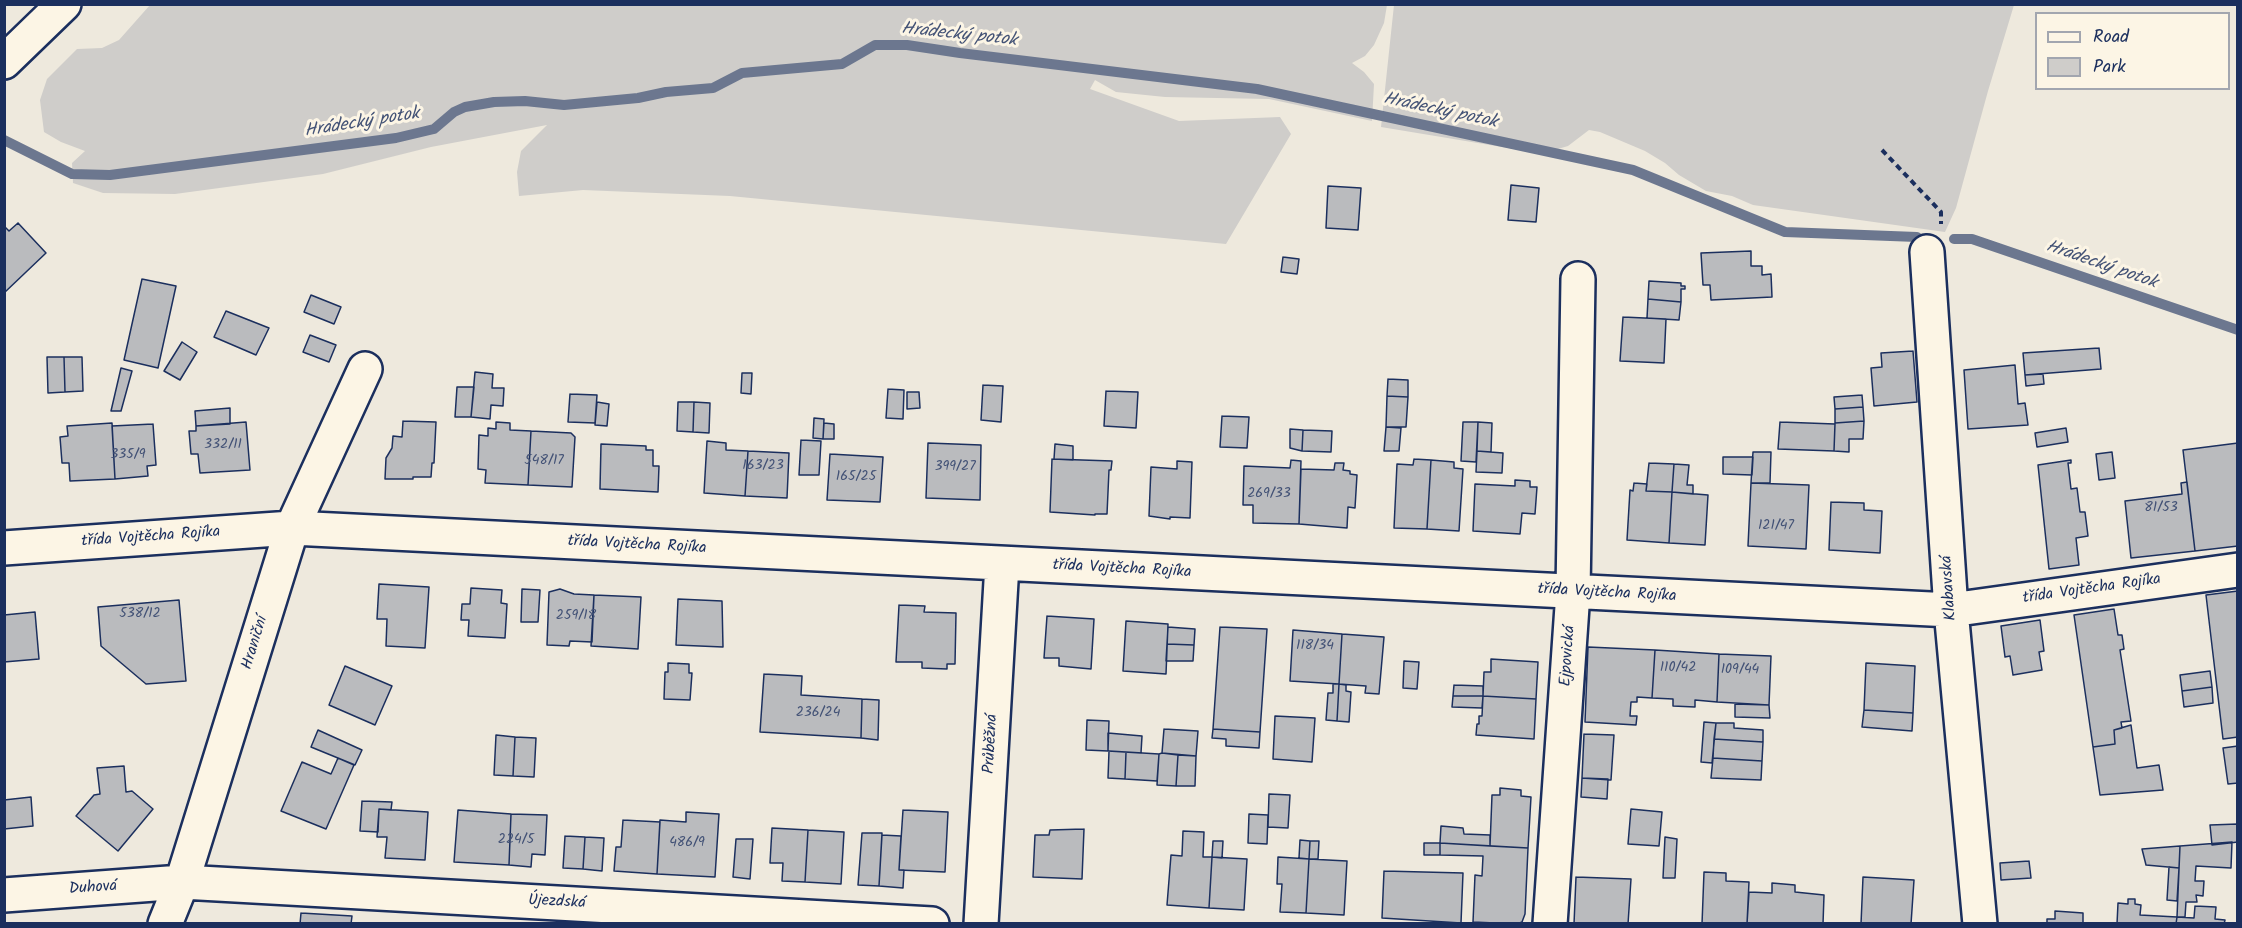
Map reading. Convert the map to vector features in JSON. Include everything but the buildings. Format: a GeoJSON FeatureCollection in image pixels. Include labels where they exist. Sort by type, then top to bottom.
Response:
{"type":"FeatureCollection","features":[{"type":"Feature","properties":{"kind":"street"},"geometry":{"type":"LineString","coordinates":[[4,62],[64,4]]}},
{"type":"Feature","properties":{"kind":"street","name":"Klabavská"},"geometry":{"type":"LineString","coordinates":[[1927,252],[1951,610],[1980,924]]}},
{"type":"Feature","properties":{"kind":"street","name":"Ejpovická"},"geometry":{"type":"LineString","coordinates":[[1550,924],[1573,592],[1578,279]]}},
{"type":"Feature","properties":{"kind":"street","name":"Hraniční"},"geometry":{"type":"LineString","coordinates":[[165,924],[182,882],[292,528],[365,369]]}},
{"type":"Feature","properties":{"kind":"street","name":"třída Vojtěcha Rojíka"},"geometry":{"type":"LineString","coordinates":[[4,548],[292,528],[1951,610],[2238,570]]}},
{"type":"Feature","properties":{"kind":"street","name":"Průběžná"},"geometry":{"type":"LineString","coordinates":[[981,924],[1002,564]]}},
{"type":"Feature","properties":{"kind":"street","name":"Duhová"},"geometry":{"type":"LineString","coordinates":[[4,895],[182,882]]}},
{"type":"Feature","properties":{"kind":"street","name":"Újezdská"},"geometry":{"type":"LineString","coordinates":[[182,882],[932,924]]}},
{"type":"Feature","properties":{"kind":"path"},"geometry":{"type":"LineString","coordinates":[[1882,150],[1941,212],[1941,227],[1927,252]]}},
{"type":"Feature","properties":{"kind":"green space"},"geometry":{"type":"Polygon","coordinates":[[[1394,4],[2014,5],[1956,208],[1945,232],[1753,205],[1732,196],[1706,191],[1645,151],[1600,132],[1589,130],[1568,146],[1551,151],[1532,152],[1381,127],[1394,4]]]}},
{"type":"Feature","properties":{"kind":"green space"},"geometry":{"type":"Polygon","coordinates":[[[150,5],[1387,5],[1384,23],[1374,45],[1365,56],[1352,63],[1374,84],[1372,121],[1269,99],[1165,97],[1116,92],[1095,80],[1090,89],[1179,121],[1280,117],[1291,134],[1226,244],[730,196],[583,190],[519,196],[517,172],[521,151],[547,125],[431,147],[323,174],[175,194],[103,193],[73,183],[72,163],[85,151],[61,142],[44,132],[40,100],[47,79],[77,49],[102,48],[119,40],[150,5]]]}},
{"type":"Feature","properties":{"kind":"waterway","name":"Hrádecký potok"},"geometry":{"type":"LineString","coordinates":[[4,140],[72,174],[110,175],[396,138],[434,129],[454,112],[465,107],[494,102],[525,101],[564,105],[713,88],[742,73],[842,64],[875,45],[907,45],[1257,89],[1633,170],[1785,232],[1917,237]]}},
{"type":"Feature","properties":{"kind":"waterway","name":"Hrádecký potok"},"geometry":{"type":"LineString","coordinates":[[1954,239],[1972,239],[2238,330]]}}]}
